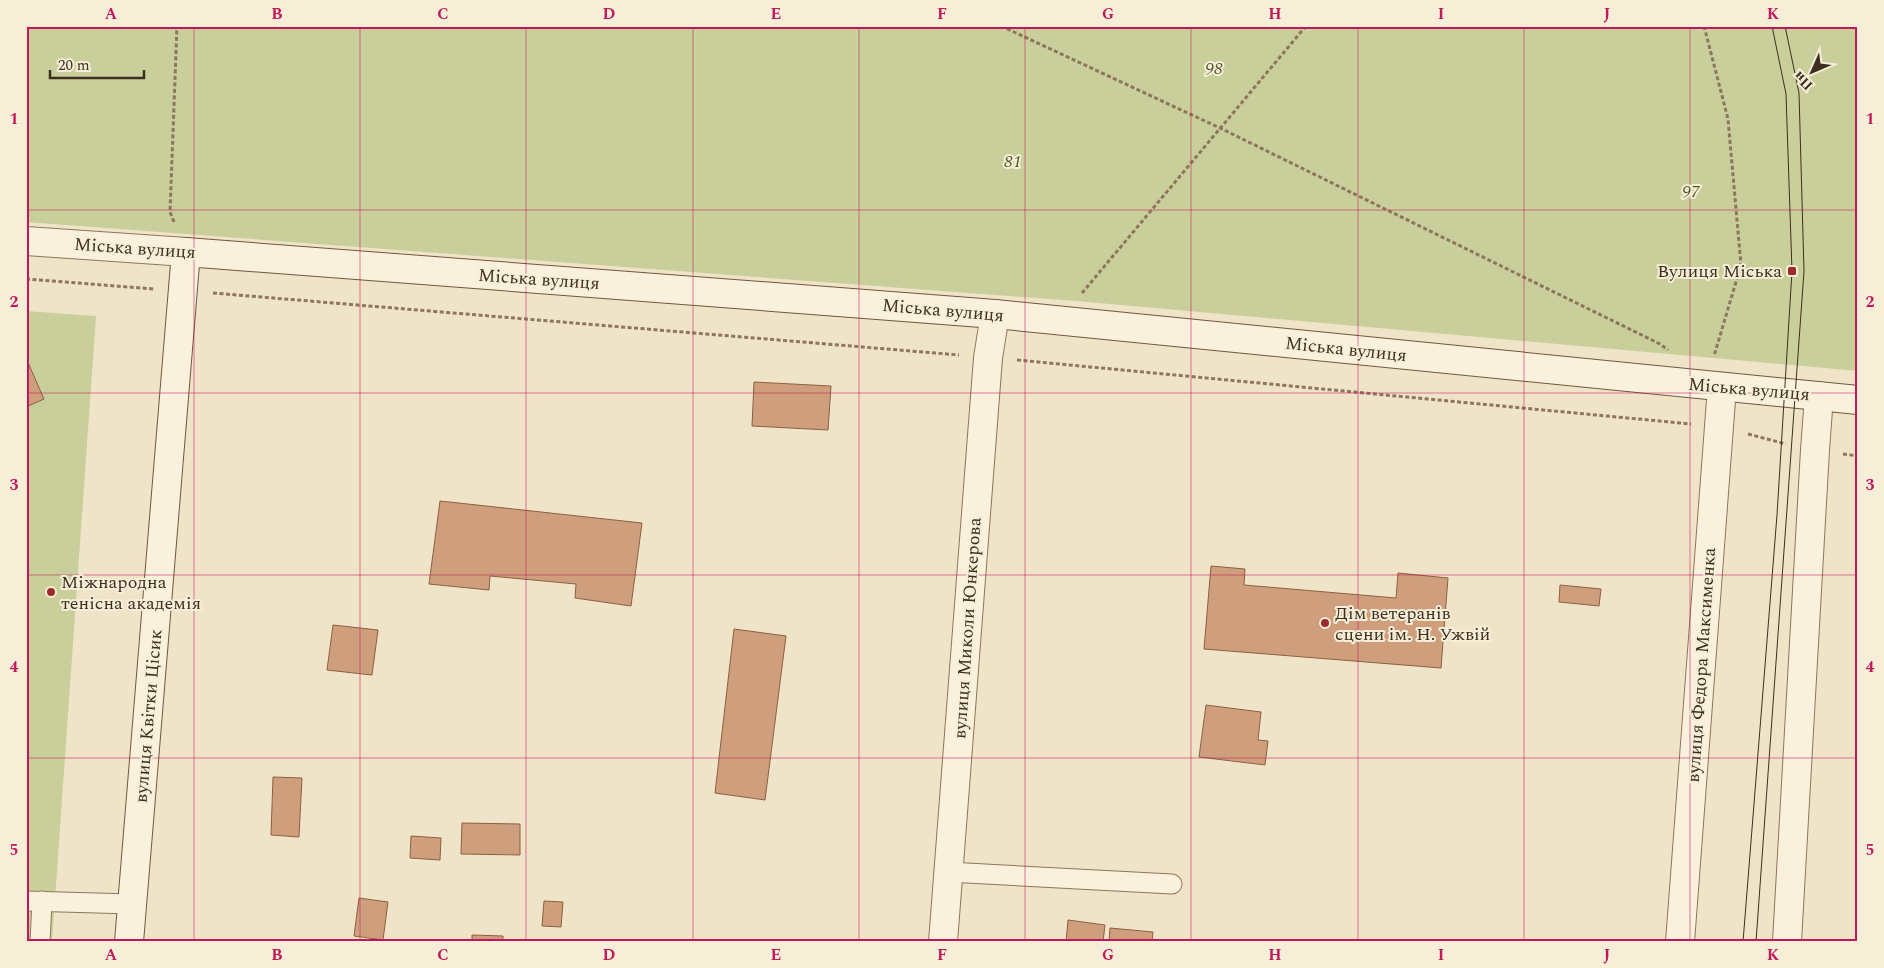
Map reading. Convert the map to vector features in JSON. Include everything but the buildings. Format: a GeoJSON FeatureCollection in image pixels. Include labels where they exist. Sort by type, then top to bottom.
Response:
{"type":"FeatureCollection","features":[{"type":"Feature","properties":{"kind":"street","name":"Міська вулиця"},"geometry":{"type":"LineString","coordinates":[[26,241],[995,314],[1858,400]]}},
{"type":"Feature","properties":{"kind":"street","name":"вулиця Квітки Цісик"},"geometry":{"type":"LineString","coordinates":[[129,942],[186,252]]}},
{"type":"Feature","properties":{"kind":"street","name":"вулиця Миколи Юнкерова"},"geometry":{"type":"LineString","coordinates":[[943,942],[988,358],[995,314]]}},
{"type":"Feature","properties":{"kind":"street","name":"вулиця Федора Максименка"},"geometry":{"type":"LineString","coordinates":[[1680,942],[1718,426],[1706,386]]}},
{"type":"Feature","properties":{"kind":"street"},"geometry":{"type":"LineString","coordinates":[[1786,942],[1819,396]]}},
{"type":"Feature","properties":{"kind":"lane"},"geometry":{"type":"LineString","coordinates":[[948,872],[1172,884]]}},
{"type":"Feature","properties":{"kind":"lane"},"geometry":{"type":"LineString","coordinates":[[40,942],[34,901],[132,904]]}},
{"type":"Feature","properties":{"kind":"path"},"geometry":{"type":"LineString","coordinates":[[177,26],[170,212],[186,252]]}},
{"type":"Feature","properties":{"kind":"path"},"geometry":{"type":"LineString","coordinates":[[1001,26],[1220,128],[1660,344],[1689,368],[1706,386]]}},
{"type":"Feature","properties":{"kind":"path"},"geometry":{"type":"LineString","coordinates":[[1082,294],[1306,26]]}},
{"type":"Feature","properties":{"kind":"path"},"geometry":{"type":"LineString","coordinates":[[1704,26],[1728,119],[1741,265],[1706,386]]}},
{"type":"Feature","properties":{"kind":"path"},"geometry":{"type":"LineString","coordinates":[[26,279],[988,358],[1718,426],[1815,450],[1858,456]]}},
{"type":"Feature","properties":{"kind":"green space"},"geometry":{"type":"Polygon","coordinates":[[[26,26],[1858,26],[1858,371],[1076,301],[26,222],[26,26]]]}},
{"type":"Feature","properties":{"kind":"green space","name":"Міжнародна тенісна академія"},"geometry":{"type":"Polygon","coordinates":[[[26,311],[96,316],[52,942],[26,942],[26,311]]]}},
{"type":"Feature","properties":{"kind":"tram line"},"geometry":{"type":"LineString","coordinates":[[1743,942],[1777,515],[1792,271],[1786,94],[1772,26]]}},
{"type":"Feature","properties":{"kind":"tram line"},"geometry":{"type":"LineString","coordinates":[[1756,942],[1804,271],[1799,93],[1785,26]]}},
{"type":"Feature","properties":{"kind":"place","name":"Вулиця Міська"},"geometry":{"type":"Point","coordinates":[1792,271]}},
{"type":"Feature","properties":{"kind":"place","name":"Міжнародна тенісна академія"},"geometry":{"type":"Point","coordinates":[51,592]}},
{"type":"Feature","properties":{"kind":"place","name":"Дім ветеранів сцени ім. Н. Ужвій"},"geometry":{"type":"Point","coordinates":[1325,623]}},
{"type":"Feature","properties":{"kind":"park label","name":"98"},"geometry":{"type":"Point","coordinates":[1214,68]}},
{"type":"Feature","properties":{"kind":"park label","name":"81"},"geometry":{"type":"Point","coordinates":[1013,161]}},
{"type":"Feature","properties":{"kind":"park label","name":"97"},"geometry":{"type":"Point","coordinates":[1691,191]}}]}
